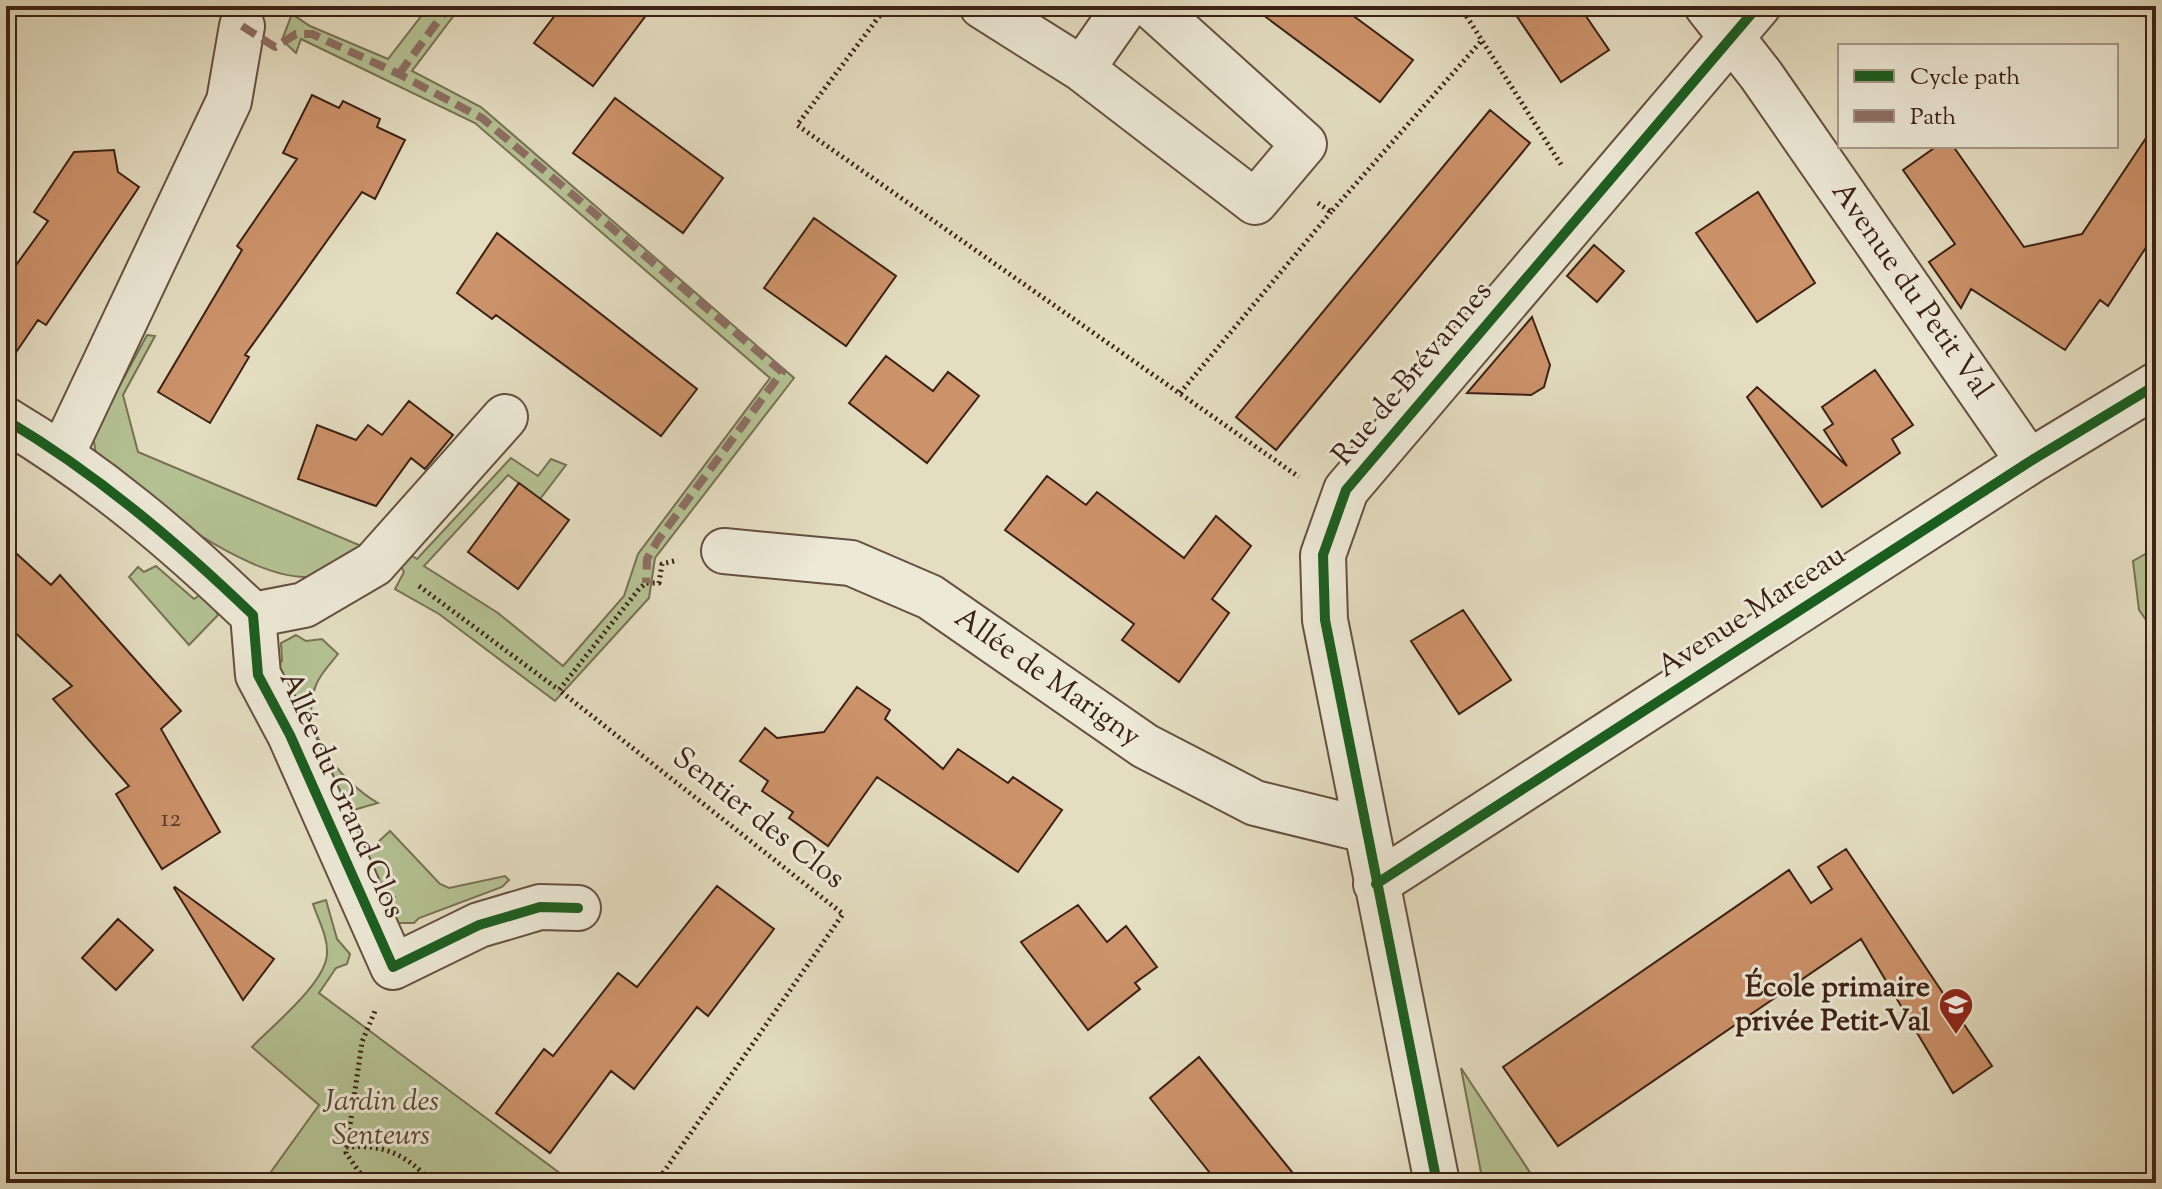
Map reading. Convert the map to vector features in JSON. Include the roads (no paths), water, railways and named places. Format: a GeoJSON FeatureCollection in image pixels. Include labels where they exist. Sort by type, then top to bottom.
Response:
{"type":"FeatureCollection","features":[{"type":"Feature","properties":{"kind":"street"},"geometry":{"type":"LineString","coordinates":[[982,6],[1082,69],[1255,202],[1304,144],[1151,6]]}},
{"type":"Feature","properties":{"kind":"street"},"geometry":{"type":"LineString","coordinates":[[1082,69],[1126,6]]}},
{"type":"Feature","properties":{"kind":"street","name":"Rue de Brévannes"},"geometry":{"type":"LineString","coordinates":[[1437,1183],[1365,830],[1322,588],[1323,555],[1346,490],[1587,207],[1732,17]]}},
{"type":"Feature","properties":{"kind":"street","name":"Avenue du Petit Val"},"geometry":{"type":"LineString","coordinates":[[1732,17],[1761,75],[2029,462]]}},
{"type":"Feature","properties":{"kind":"street"},"geometry":{"type":"LineString","coordinates":[[62,454],[229,101],[242,26]]}},
{"type":"Feature","properties":{"kind":"street","name":"Avenue Marceau"},"geometry":{"type":"LineString","coordinates":[[1376,884],[2029,462],[2156,385]]}},
{"type":"Feature","properties":{"kind":"street"},"geometry":{"type":"LineString","coordinates":[[6,420],[62,454],[189,553],[253,615],[304,605],[374,564],[505,417]]}},
{"type":"Feature","properties":{"kind":"street","name":"Allée de Marigny"},"geometry":{"type":"LineString","coordinates":[[724,551],[851,563],[930,597],[1145,746],[1255,803],[1365,830]]}},
{"type":"Feature","properties":{"kind":"street","name":"Allée du Grand Clos"},"geometry":{"type":"LineString","coordinates":[[253,615],[258,675],[290,735],[393,967],[479,925],[540,907],[578,908]]}},
{"type":"Feature","properties":{"kind":"place","name":"École primaire privée Petit-Val"},"geometry":{"type":"Point","coordinates":[1956,1036]}},
{"type":"Feature","properties":{"kind":"park label","name":"Jardin des Senteurs"},"geometry":{"type":"Point","coordinates":[381,1119]}}]}
